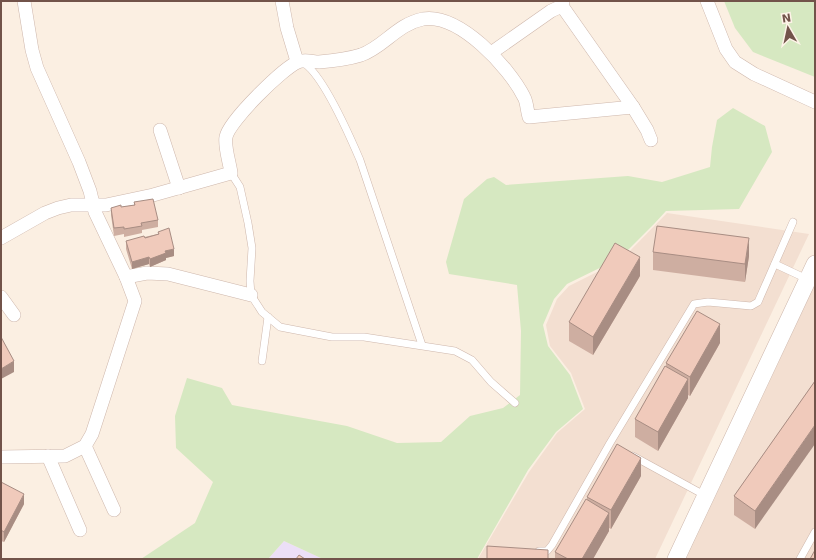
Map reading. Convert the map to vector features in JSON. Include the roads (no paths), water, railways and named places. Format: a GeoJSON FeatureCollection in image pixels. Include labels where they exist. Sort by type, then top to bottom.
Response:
{"type":"FeatureCollection","features":[{"type":"Feature","properties":{"kind":"street"},"geometry":{"type":"LineString","coordinates":[[1,457],[65,456],[85,446],[92,434],[135,301],[126,277],[95,212],[90,191],[79,162],[37,68],[32,50],[24,1]]}},
{"type":"Feature","properties":{"kind":"street"},"geometry":{"type":"LineString","coordinates":[[282,1],[287,28],[296,58],[299,61]]}},
{"type":"Feature","properties":{"kind":"street"},"geometry":{"type":"LineString","coordinates":[[708,1],[726,49],[735,62],[754,74],[815,102]]}},
{"type":"Feature","properties":{"kind":"street"},"geometry":{"type":"LineString","coordinates":[[491,53],[563,3],[633,107],[652,140]]}},
{"type":"Feature","properties":{"kind":"street"},"geometry":{"type":"LineString","coordinates":[[1,238],[45,213],[72,205],[106,205],[153,195],[231,173],[226,138],[229,128],[284,70],[299,61],[320,62],[350,58],[362,54],[373,48],[400,28],[424,19],[439,19],[450,23],[470,36],[491,53],[514,81],[525,98],[529,117],[633,107]]}},
{"type":"Feature","properties":{"kind":"street"},"geometry":{"type":"LineString","coordinates":[[160,130],[178,188]]}},
{"type":"Feature","properties":{"kind":"street"},"geometry":{"type":"LineString","coordinates":[[126,277],[147,273],[168,274],[251,295]]}},
{"type":"Feature","properties":{"kind":"street"},"geometry":{"type":"LineString","coordinates":[[676,559],[813,276]]}},
{"type":"Feature","properties":{"kind":"street"},"geometry":{"type":"LineString","coordinates":[[1,297],[14,315]]}},
{"type":"Feature","properties":{"kind":"street"},"geometry":{"type":"LineString","coordinates":[[85,446],[114,510]]}},
{"type":"Feature","properties":{"kind":"street"},"geometry":{"type":"LineString","coordinates":[[48,456],[80,530]]}},
{"type":"Feature","properties":{"kind":"lane"},"geometry":{"type":"LineString","coordinates":[[299,61],[309,66],[319,80],[348,133],[360,160],[422,345]]}},
{"type":"Feature","properties":{"kind":"lane"},"geometry":{"type":"LineString","coordinates":[[231,173],[240,187],[248,223],[252,248],[250,281],[251,295],[262,312],[280,327],[332,337],[364,337],[455,351],[472,360],[491,382],[515,403]]}},
{"type":"Feature","properties":{"kind":"lane"},"geometry":{"type":"LineString","coordinates":[[533,551],[547,551],[552,545],[610,443],[694,304],[708,302],[751,306],[758,302],[793,222]]}},
{"type":"Feature","properties":{"kind":"lane"},"geometry":{"type":"LineString","coordinates":[[775,264],[813,276]]}},
{"type":"Feature","properties":{"kind":"lane"},"geometry":{"type":"LineString","coordinates":[[262,361],[268,317]]}},
{"type":"Feature","properties":{"kind":"lane"},"geometry":{"type":"LineString","coordinates":[[610,443],[617,447]]}},
{"type":"Feature","properties":{"kind":"lane"},"geometry":{"type":"LineString","coordinates":[[624,451],[706,496]]}},
{"type":"Feature","properties":{"kind":"lane"},"geometry":{"type":"LineString","coordinates":[[800,559],[815,532]]}}]}
